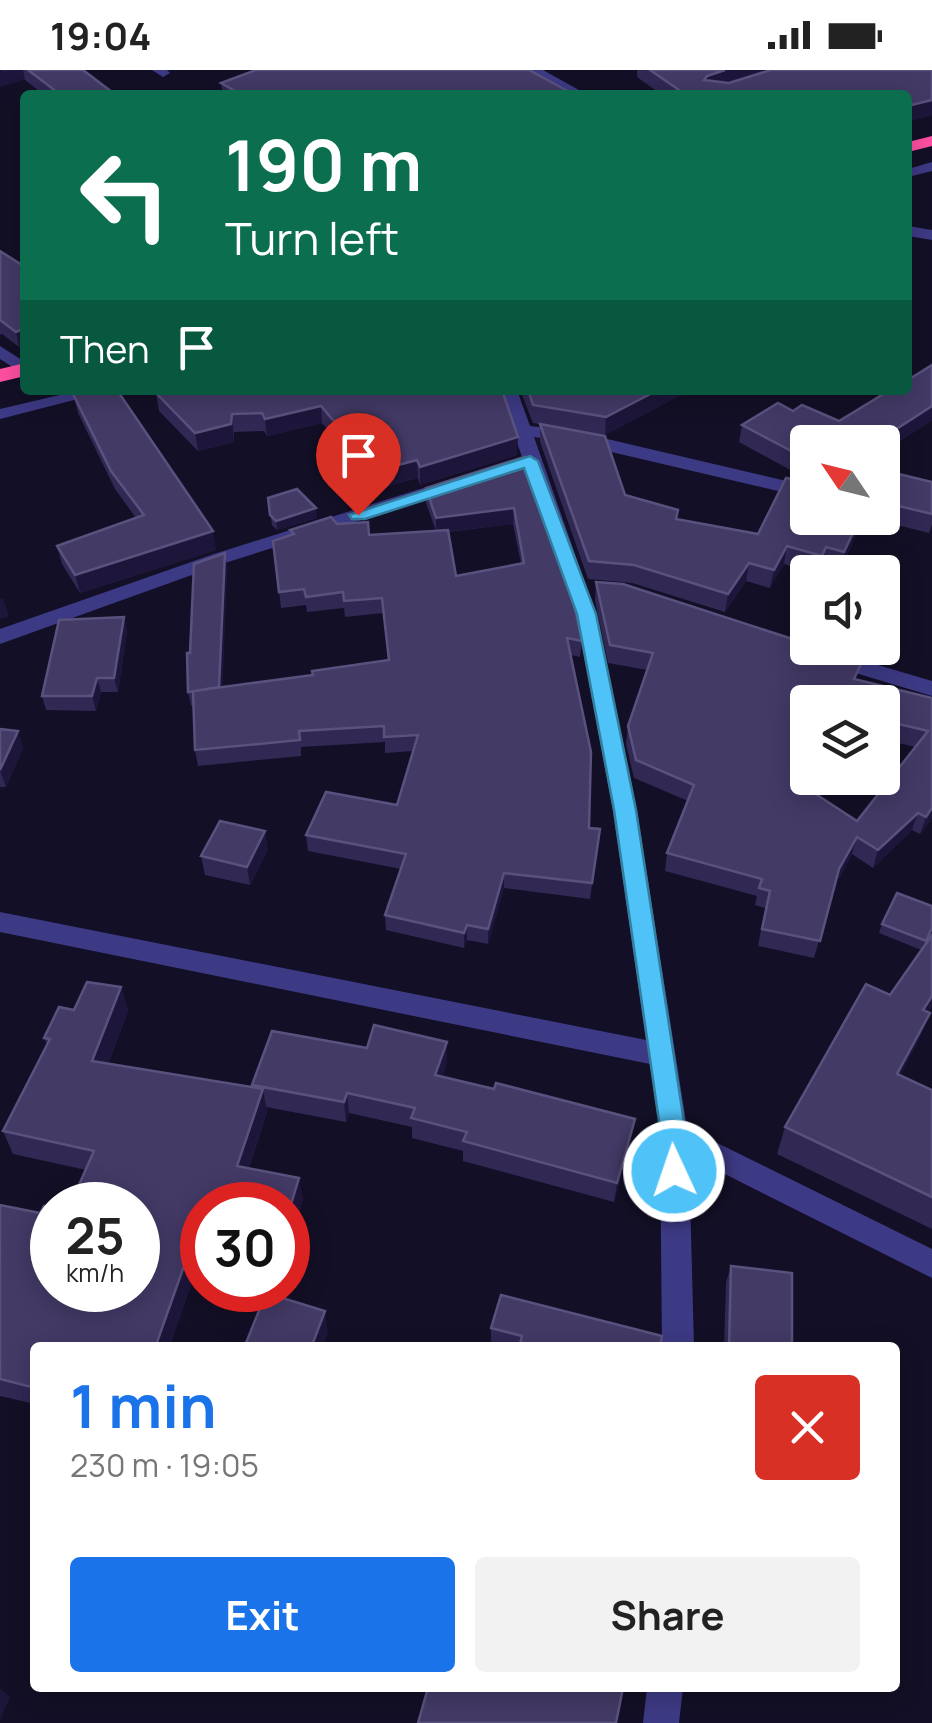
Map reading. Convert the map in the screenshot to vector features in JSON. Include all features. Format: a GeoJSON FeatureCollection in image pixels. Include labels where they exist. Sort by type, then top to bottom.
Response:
{"type":"FeatureCollection","features":[{"type":"Feature","properties":{"kind":"street"},"geometry":{"type":"LineString","coordinates":[[533,70],[571,90]]}},
{"type":"Feature","properties":{"kind":"street"},"geometry":{"type":"LineString","coordinates":[[0,351],[20,366]]}},
{"type":"Feature","properties":{"kind":"street"},"geometry":{"type":"LineString","coordinates":[[0,414],[55,395]]}},
{"type":"Feature","properties":{"kind":"street"},"geometry":{"type":"LineString","coordinates":[[510,395],[520,430],[520,464],[586,614],[625,810],[674,1135],[678,1342]]}},
{"type":"Feature","properties":{"kind":"street"},"geometry":{"type":"LineString","coordinates":[[520,430],[573,437],[790,488]]}},
{"type":"Feature","properties":{"kind":"street"},"geometry":{"type":"LineString","coordinates":[[0,637],[222,558],[475,478]]}},
{"type":"Feature","properties":{"kind":"street"},"geometry":{"type":"LineString","coordinates":[[577,589],[608,592]]}},
{"type":"Feature","properties":{"kind":"street"},"geometry":{"type":"LineString","coordinates":[[854,665],[932,689]]}},
{"type":"Feature","properties":{"kind":"street"},"geometry":{"type":"LineString","coordinates":[[0,922],[662,1055]]}},
{"type":"Feature","properties":{"kind":"street"},"geometry":{"type":"LineString","coordinates":[[674,1135],[932,1264]]}},
{"type":"Feature","properties":{"kind":"street"},"geometry":{"type":"LineString","coordinates":[[660,1723],[664,1692]]}},
{"type":"Feature","properties":{"kind":"building"},"geometry":{"type":"Polygon","coordinates":[[[28,70],[83,70],[109,90],[54,90],[28,70]]]}},
{"type":"Feature","properties":{"kind":"building"},"geometry":{"type":"Polygon","coordinates":[[[256,70],[529,70],[566,90],[233,90],[221,83],[256,70]]]}},
{"type":"Feature","properties":{"kind":"building"},"geometry":{"type":"Polygon","coordinates":[[[650,70],[725,70],[704,80],[729,83],[771,70],[932,70],[932,100],[912,105],[912,90],[679,90],[650,70]]]}},
{"type":"Feature","properties":{"kind":"building"},"geometry":{"type":"Polygon","coordinates":[[[0,251],[20,264],[20,330],[16,332],[0,320],[0,251]]]}},
{"type":"Feature","properties":{"kind":"building"},"geometry":{"type":"Polygon","coordinates":[[[932,365],[932,406],[900,427],[790,425],[790,450],[742,425],[778,403],[793,411],[802,405],[839,421],[882,395],[912,395],[912,378],[932,365]]]}},
{"type":"Feature","properties":{"kind":"building"},"geometry":{"type":"Polygon","coordinates":[[[73,395],[120,395],[213,531],[75,575],[57,546],[144,515],[111,471],[73,395]]]}},
{"type":"Feature","properties":{"kind":"building"},"geometry":{"type":"Polygon","coordinates":[[[158,395],[504,395],[518,437],[420,467],[417,460],[376,471],[321,406],[265,419],[262,413],[232,414],[231,424],[195,433],[158,395]]]}},
{"type":"Feature","properties":{"kind":"building"},"geometry":{"type":"Polygon","coordinates":[[[530,395],[648,395],[606,417],[533,405],[530,395]]]}},
{"type":"Feature","properties":{"kind":"building"},"geometry":{"type":"Polygon","coordinates":[[[540,424],[605,436],[625,495],[678,510],[676,519],[758,534],[786,478],[790,479],[790,535],[852,535],[844,552],[826,547],[818,555],[787,546],[774,570],[749,563],[728,594],[634,565],[589,561],[540,424]]]}},
{"type":"Feature","properties":{"kind":"building"},"geometry":{"type":"Polygon","coordinates":[[[524,457],[573,599],[582,641],[567,638],[591,752],[589,828],[600,829],[592,883],[504,873],[488,929],[467,925],[464,933],[385,915],[406,854],[306,835],[326,792],[397,805],[418,735],[384,737],[384,726],[299,731],[300,740],[195,750],[193,691],[389,660],[382,598],[344,601],[343,592],[306,597],[304,589],[279,592],[273,541],[294,534],[290,530],[331,517],[337,524],[368,522],[369,535],[448,530],[456,576],[524,563],[514,508],[436,518],[426,488],[524,457]]]}},
{"type":"Feature","properties":{"kind":"building"},"geometry":{"type":"Polygon","coordinates":[[[900,474],[932,482],[932,514],[900,506],[900,474]]]}},
{"type":"Feature","properties":{"kind":"building"},"geometry":{"type":"Polygon","coordinates":[[[297,489],[316,508],[276,521],[270,515],[268,498],[297,489]]]}},
{"type":"Feature","properties":{"kind":"building"},"geometry":{"type":"Polygon","coordinates":[[[225,553],[219,687],[188,692],[194,564],[225,553]]]}},
{"type":"Feature","properties":{"kind":"building"},"geometry":{"type":"Polygon","coordinates":[[[596,582],[623,584],[790,638],[790,665],[861,665],[854,679],[879,685],[790,685],[790,795],[817,795],[857,821],[878,795],[900,795],[900,766],[928,731],[900,724],[900,690],[932,698],[932,808],[926,817],[918,813],[878,850],[857,837],[839,869],[820,941],[762,929],[770,891],[759,888],[762,879],[667,853],[694,785],[636,760],[628,726],[653,653],[610,645],[596,582]]]}},
{"type":"Feature","properties":{"kind":"building"},"geometry":{"type":"Polygon","coordinates":[[[124,617],[114,678],[97,678],[92,696],[42,696],[59,620],[124,617]]]}},
{"type":"Feature","properties":{"kind":"building"},"geometry":{"type":"Polygon","coordinates":[[[0,729],[18,731],[0,770],[0,729]]]}},
{"type":"Feature","properties":{"kind":"building"},"geometry":{"type":"Polygon","coordinates":[[[220,821],[265,831],[247,867],[201,856],[220,821]]]}},
{"type":"Feature","properties":{"kind":"building"},"geometry":{"type":"Polygon","coordinates":[[[897,893],[932,906],[932,928],[926,941],[882,924],[897,893]]]}},
{"type":"Feature","properties":{"kind":"building"},"geometry":{"type":"Polygon","coordinates":[[[932,935],[932,996],[923,1010],[930,1013],[897,1074],[932,1090],[932,1197],[785,1127],[866,984],[890,995],[932,935]]]}},
{"type":"Feature","properties":{"kind":"building"},"geometry":{"type":"Polygon","coordinates":[[[87,982],[121,987],[92,1061],[263,1089],[237,1166],[299,1178],[298,1182],[180,1182],[180,1277],[157,1342],[30,1342],[30,1387],[0,1379],[0,1205],[30,1211],[30,1312],[160,1312],[160,1182],[80,1182],[94,1151],[3,1131],[50,1039],[44,1038],[59,1007],[74,1010],[87,982]]]}},
{"type":"Feature","properties":{"kind":"building"},"geometry":{"type":"Polygon","coordinates":[[[374,1025],[447,1042],[435,1075],[494,1089],[496,1083],[635,1119],[617,1183],[463,1141],[467,1132],[411,1118],[415,1108],[347,1093],[344,1102],[252,1085],[272,1031],[367,1048],[374,1025]]]}},
{"type":"Feature","properties":{"kind":"building"},"geometry":{"type":"Polygon","coordinates":[[[731,1266],[792,1273],[792,1342],[729,1342],[731,1266]]]}},
{"type":"Feature","properties":{"kind":"building"},"geometry":{"type":"Polygon","coordinates":[[[501,1295],[662,1336],[661,1342],[520,1342],[522,1336],[491,1328],[501,1295]]]}},
{"type":"Feature","properties":{"kind":"building"},"geometry":{"type":"Polygon","coordinates":[[[310,1306],[325,1311],[313,1342],[246,1342],[258,1312],[310,1312],[310,1306]]]}},
{"type":"Feature","properties":{"kind":"building"},"geometry":{"type":"Polygon","coordinates":[[[427,1692],[622,1692],[616,1723],[418,1723],[427,1692]]]}},
{"type":"Feature","properties":{"kind":"route"},"geometry":{"type":"LineString","coordinates":[[358,515],[530,461],[586,614],[625,810],[674,1135],[674,1171]]}}]}
